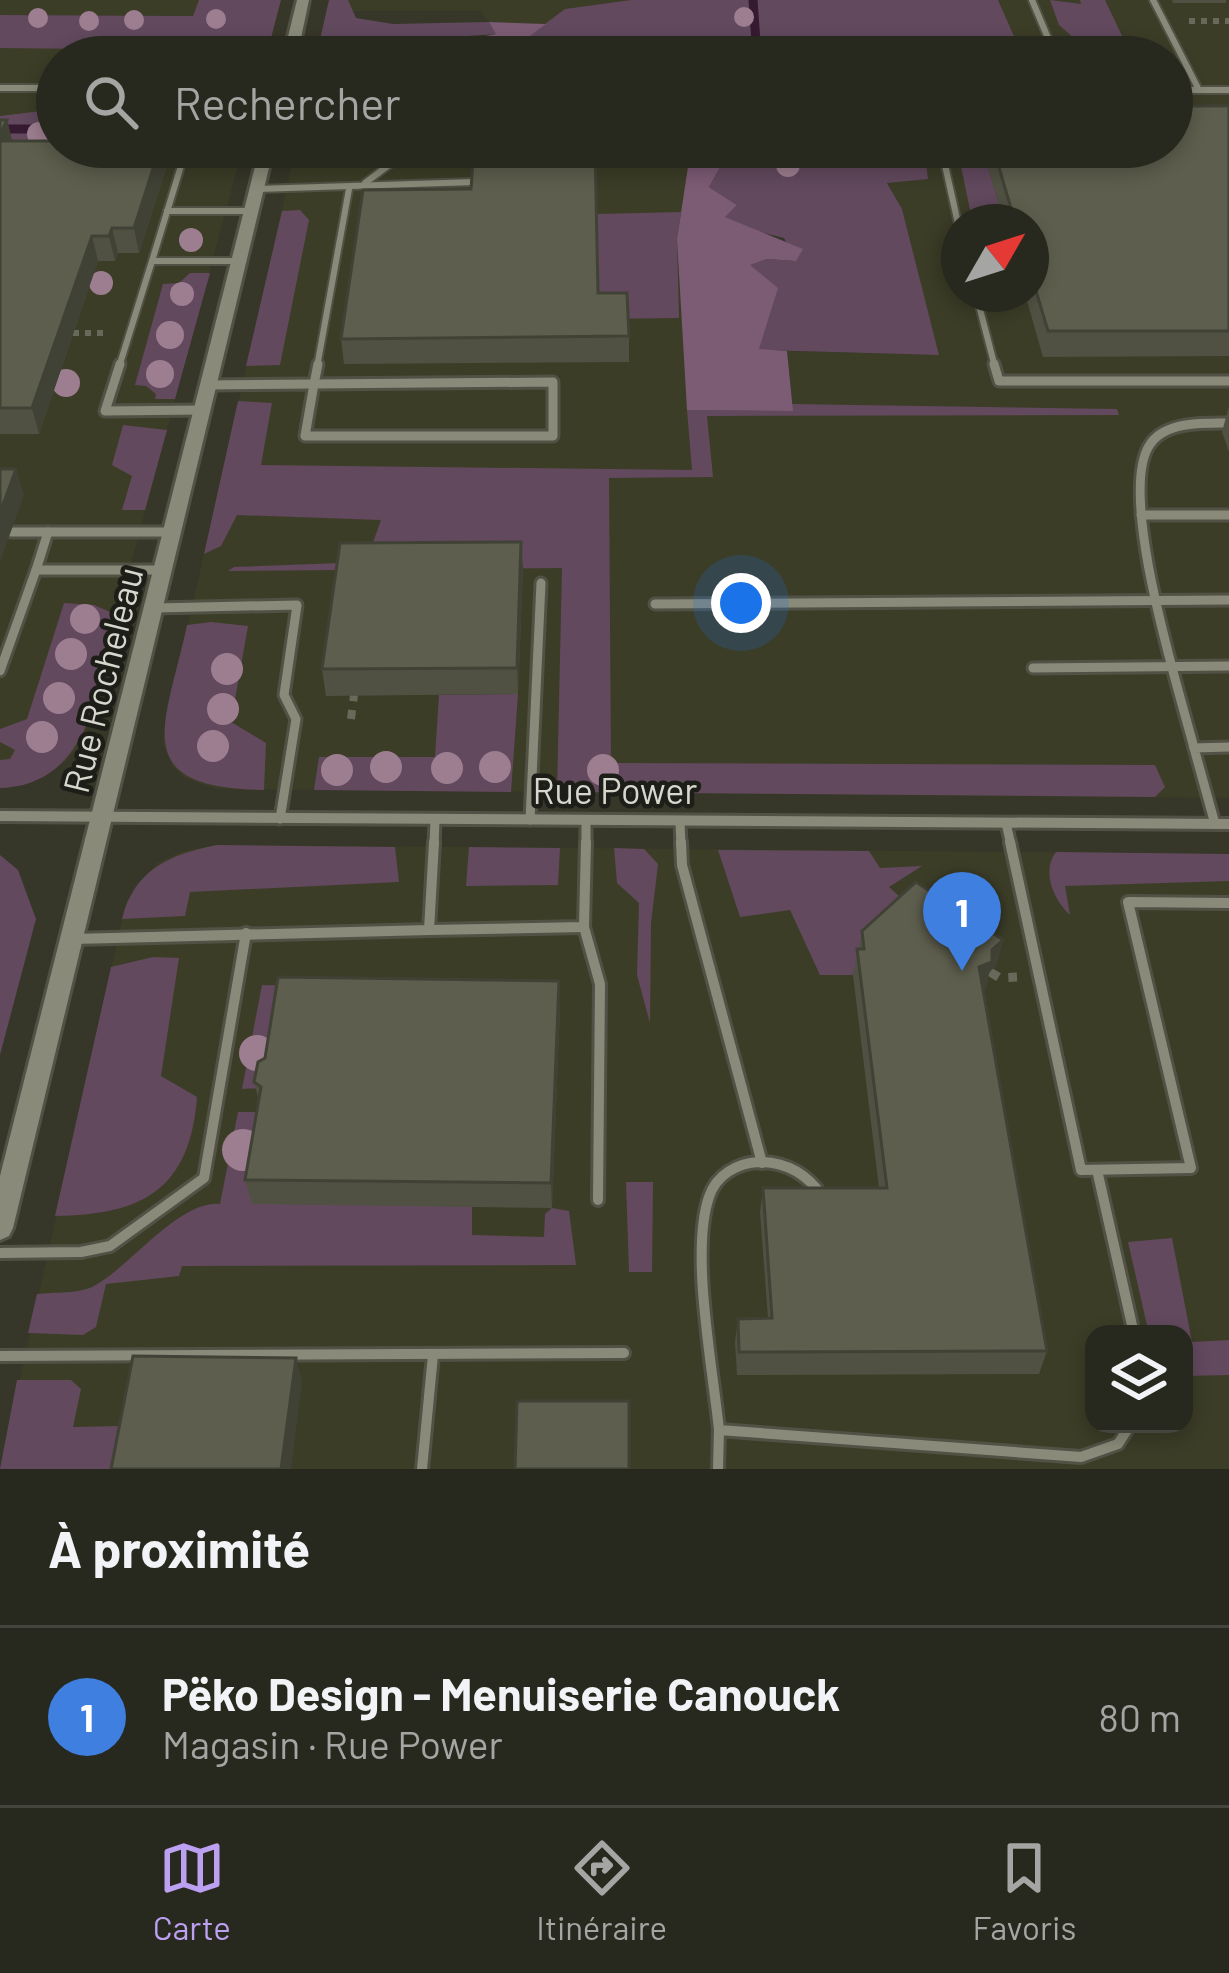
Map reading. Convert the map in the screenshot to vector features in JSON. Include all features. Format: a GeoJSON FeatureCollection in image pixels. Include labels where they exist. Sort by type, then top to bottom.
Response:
{"type":"FeatureCollection","features":[{"type":"Feature","properties":{"kind":"street"},"geometry":{"type":"LineString","coordinates":[[295,36],[303,0]]}},
{"type":"Feature","properties":{"kind":"street","name":"Rue Rocheleau"},"geometry":{"type":"LineString","coordinates":[[0,1228],[10,1146],[73,939],[262,168]]}},
{"type":"Feature","properties":{"kind":"street","name":"Rue Power"},"geometry":{"type":"LineString","coordinates":[[0,817],[1222,824]]}},
{"type":"Feature","properties":{"kind":"lane"},"geometry":{"type":"LineString","coordinates":[[1031,0],[1047,36]]}},
{"type":"Feature","properties":{"kind":"lane"},"geometry":{"type":"LineString","coordinates":[[1154,0],[1172,36]]}},
{"type":"Feature","properties":{"kind":"lane"},"geometry":{"type":"LineString","coordinates":[[1193,78],[1199,90]]}},
{"type":"Feature","properties":{"kind":"lane"},"geometry":{"type":"LineString","coordinates":[[0,88],[36,88]]}},
{"type":"Feature","properties":{"kind":"lane"},"geometry":{"type":"LineString","coordinates":[[1193,90],[1228,92]]}},
{"type":"Feature","properties":{"kind":"lane"},"geometry":{"type":"LineString","coordinates":[[180,168],[105,411],[203,410]]}},
{"type":"Feature","properties":{"kind":"lane"},"geometry":{"type":"LineString","coordinates":[[167,211],[349,189],[385,168]]}},
{"type":"Feature","properties":{"kind":"lane"},"geometry":{"type":"LineString","coordinates":[[946,168],[954,204]]}},
{"type":"Feature","properties":{"kind":"lane"},"geometry":{"type":"LineString","coordinates":[[365,183],[474,182]]}},
{"type":"Feature","properties":{"kind":"lane"},"geometry":{"type":"LineString","coordinates":[[209,385],[314,384],[553,382],[553,436],[304,436],[314,384],[349,189]]}},
{"type":"Feature","properties":{"kind":"lane"},"geometry":{"type":"LineString","coordinates":[[152,261],[239,262]]}},
{"type":"Feature","properties":{"kind":"lane"},"geometry":{"type":"LineString","coordinates":[[981,312],[1000,381],[1229,381]]}},
{"type":"Feature","properties":{"kind":"lane"},"geometry":{"type":"LineString","coordinates":[[1222,824],[1194,748],[1156,599],[1141,515],[1142,455],[1150,442],[1180,428],[1229,423]]}},
{"type":"Feature","properties":{"kind":"lane"},"geometry":{"type":"LineString","coordinates":[[1141,515],[1229,515]]}},
{"type":"Feature","properties":{"kind":"lane"},"geometry":{"type":"LineString","coordinates":[[11,532],[173,532]]}},
{"type":"Feature","properties":{"kind":"lane"},"geometry":{"type":"LineString","coordinates":[[0,671],[48,532]]}},
{"type":"Feature","properties":{"kind":"lane"},"geometry":{"type":"LineString","coordinates":[[35,570],[164,569]]}},
{"type":"Feature","properties":{"kind":"lane"},"geometry":{"type":"LineString","coordinates":[[530,820],[542,583]]}},
{"type":"Feature","properties":{"kind":"lane"},"geometry":{"type":"LineString","coordinates":[[655,604],[1229,600]]}},
{"type":"Feature","properties":{"kind":"lane"},"geometry":{"type":"LineString","coordinates":[[155,608],[297,605],[284,695],[296,719],[280,819]]}},
{"type":"Feature","properties":{"kind":"lane"},"geometry":{"type":"LineString","coordinates":[[1033,668],[1229,666]]}},
{"type":"Feature","properties":{"kind":"lane"},"geometry":{"type":"LineString","coordinates":[[1194,748],[1229,747]]}},
{"type":"Feature","properties":{"kind":"lane"},"geometry":{"type":"LineString","coordinates":[[429,930],[435,820]]}},
{"type":"Feature","properties":{"kind":"lane"},"geometry":{"type":"LineString","coordinates":[[586,820],[584,927],[600,984],[598,1201]]}},
{"type":"Feature","properties":{"kind":"lane"},"geometry":{"type":"LineString","coordinates":[[680,822],[682,865],[761,1163]]}},
{"type":"Feature","properties":{"kind":"lane"},"geometry":{"type":"LineString","coordinates":[[1006,823],[1081,1170],[1191,1168],[1128,902],[1229,903]]}},
{"type":"Feature","properties":{"kind":"lane"},"geometry":{"type":"LineString","coordinates":[[73,939],[584,927]]}},
{"type":"Feature","properties":{"kind":"lane"},"geometry":{"type":"LineString","coordinates":[[0,1252],[81,1252],[110,1246],[204,1178],[246,933]]}},
{"type":"Feature","properties":{"kind":"lane"},"geometry":{"type":"LineString","coordinates":[[718,1469],[704,1237],[709,1195],[722,1176],[778,1161],[800,1169],[819,1188],[828,1212]]}},
{"type":"Feature","properties":{"kind":"lane"},"geometry":{"type":"LineString","coordinates":[[1097,1170],[1132,1325]]}},
{"type":"Feature","properties":{"kind":"lane"},"geometry":{"type":"LineString","coordinates":[[0,1356],[624,1353]]}},
{"type":"Feature","properties":{"kind":"lane"},"geometry":{"type":"LineString","coordinates":[[422,1469],[433,1355]]}},
{"type":"Feature","properties":{"kind":"lane"},"geometry":{"type":"LineString","coordinates":[[719,1430],[1082,1457],[1107,1452],[1128,1433]]}},
{"type":"Feature","properties":{"kind":"path"},"geometry":{"type":"LineString","coordinates":[[1164,21],[1229,21]]}},
{"type":"Feature","properties":{"kind":"path"},"geometry":{"type":"LineString","coordinates":[[351,719],[354,695]]}},
{"type":"Feature","properties":{"kind":"shaded area"},"geometry":{"type":"Polygon","coordinates":[[[0,0],[281,0],[229,16],[0,15],[0,0]]]}},
{"type":"Feature","properties":{"kind":"shaded area"},"geometry":{"type":"Polygon","coordinates":[[[199,0],[281,0],[272,36],[36,36],[36,48],[0,48],[0,15],[193,16],[199,0]]]}},
{"type":"Feature","properties":{"kind":"shaded area"},"geometry":{"type":"Polygon","coordinates":[[[329,0],[631,0],[565,9],[546,24],[489,22],[480,11],[326,11],[329,0]]]}},
{"type":"Feature","properties":{"kind":"shaded area"},"geometry":{"type":"Polygon","coordinates":[[[329,0],[348,0],[356,18],[393,24],[489,22],[497,34],[468,36],[321,36],[329,0]]]}},
{"type":"Feature","properties":{"kind":"shaded area"},"geometry":{"type":"Polygon","coordinates":[[[631,0],[998,0],[1014,36],[529,36],[565,9],[631,0]]]}},
{"type":"Feature","properties":{"kind":"shaded area"},"geometry":{"type":"Polygon","coordinates":[[[998,0],[1229,0],[1229,798],[216,789],[185,778],[173,767],[163,743],[164,731],[291,168],[688,168],[677,239],[793,410],[787,351],[939,355],[902,209],[887,182],[927,178],[926,168],[1193,168],[1193,36],[1014,36],[998,0]]]}},
{"type":"Feature","properties":{"kind":"shaded area"},"geometry":{"type":"Polygon","coordinates":[[[1050,0],[1081,4],[1080,0],[1105,0],[1122,36],[1072,36],[1059,25],[1050,0]]]}},
{"type":"Feature","properties":{"kind":"shaded area"},"geometry":{"type":"Polygon","coordinates":[[[489,22],[546,24],[530,36],[485,36],[496,34],[489,22]]]}},
{"type":"Feature","properties":{"kind":"shaded area"},"geometry":{"type":"Polygon","coordinates":[[[0,26],[86,36],[36,36],[36,168],[237,168],[83,742],[65,762],[37,780],[0,788],[0,26]]]}},
{"type":"Feature","properties":{"kind":"shaded area"},"geometry":{"type":"Polygon","coordinates":[[[36,112],[36,144],[0,144],[0,116],[36,112]]]}},
{"type":"Feature","properties":{"kind":"shaded area"},"geometry":{"type":"Polygon","coordinates":[[[688,168],[720,168],[709,187],[737,205],[725,217],[803,249],[796,261],[767,259],[750,265],[778,288],[759,349],[787,351],[793,411],[687,410],[677,239],[688,168]]]}},
{"type":"Feature","properties":{"kind":"shaded area"},"geometry":{"type":"Polygon","coordinates":[[[720,168],[927,168],[928,179],[887,183],[902,209],[939,355],[758,350],[749,265],[767,259],[796,261],[784,238],[724,217],[737,205],[709,187],[720,168]]]}},
{"type":"Feature","properties":{"kind":"shaded area"},"geometry":{"type":"Polygon","coordinates":[[[961,168],[988,168],[999,204],[969,204],[961,168]]]}},
{"type":"Feature","properties":{"kind":"shaded area"},"geometry":{"type":"Polygon","coordinates":[[[300,210],[309,220],[280,365],[246,366],[282,211],[300,210]]]}},
{"type":"Feature","properties":{"kind":"shaded area"},"geometry":{"type":"Polygon","coordinates":[[[681,212],[679,318],[598,319],[596,214],[681,212]]]}},
{"type":"Feature","properties":{"kind":"shaded area"},"geometry":{"type":"Polygon","coordinates":[[[190,273],[210,273],[175,399],[155,399],[156,394],[146,386],[135,385],[163,284],[179,283],[190,273]]]}},
{"type":"Feature","properties":{"kind":"shaded area"},"geometry":{"type":"Polygon","coordinates":[[[238,401],[272,403],[261,465],[692,470],[687,410],[792,411],[792,404],[1117,409],[1119,415],[707,416],[713,477],[609,478],[611,763],[1155,765],[1165,787],[1155,797],[557,792],[562,568],[228,571],[234,567],[366,562],[381,520],[237,515],[221,546],[204,554],[238,401]]]}},
{"type":"Feature","properties":{"kind":"shaded area"},"geometry":{"type":"Polygon","coordinates":[[[123,425],[167,430],[145,510],[122,510],[132,476],[112,465],[123,425]]]}},
{"type":"Feature","properties":{"kind":"shaded area"},"geometry":{"type":"Polygon","coordinates":[[[64,603],[94,605],[117,615],[96,699],[72,750],[54,769],[31,783],[0,788],[0,760],[10,759],[15,750],[0,742],[0,729],[27,719],[64,603]]]}},
{"type":"Feature","properties":{"kind":"shaded area"},"geometry":{"type":"Polygon","coordinates":[[[187,625],[248,626],[231,722],[266,743],[264,790],[220,786],[190,777],[173,763],[166,744],[165,721],[187,625]]]}},
{"type":"Feature","properties":{"kind":"shaded area"},"geometry":{"type":"Polygon","coordinates":[[[518,694],[511,792],[314,790],[319,757],[435,757],[439,695],[518,694]]]}},
{"type":"Feature","properties":{"kind":"shaded area"},"geometry":{"type":"Polygon","coordinates":[[[217,845],[1229,854],[1229,1469],[0,1469],[126,902],[157,863],[183,851],[217,845]]]}},
{"type":"Feature","properties":{"kind":"shaded area"},"geometry":{"type":"Polygon","coordinates":[[[217,845],[395,847],[399,882],[190,892],[185,916],[122,919],[145,876],[170,859],[217,845]]]}},
{"type":"Feature","properties":{"kind":"shaded area"},"geometry":{"type":"Polygon","coordinates":[[[469,847],[560,848],[558,885],[466,886],[469,847]]]}},
{"type":"Feature","properties":{"kind":"shaded area"},"geometry":{"type":"Polygon","coordinates":[[[614,848],[644,849],[658,864],[651,923],[650,1023],[637,975],[639,903],[617,883],[614,848]]]}},
{"type":"Feature","properties":{"kind":"shaded area"},"geometry":{"type":"Polygon","coordinates":[[[718,850],[869,851],[880,868],[922,866],[889,887],[912,908],[858,957],[853,975],[820,975],[790,910],[740,917],[718,850]]]}},
{"type":"Feature","properties":{"kind":"shaded area"},"geometry":{"type":"Polygon","coordinates":[[[1056,852],[1229,854],[1229,881],[1065,886],[1070,915],[1051,885],[1056,852]]]}},
{"type":"Feature","properties":{"kind":"shaded area"},"geometry":{"type":"Polygon","coordinates":[[[0,855],[18,870],[36,919],[0,1055],[0,855]]]}},
{"type":"Feature","properties":{"kind":"shaded area"},"geometry":{"type":"Polygon","coordinates":[[[153,957],[179,958],[161,1076],[197,1097],[184,1155],[156,1191],[136,1202],[113,1210],[55,1216],[111,967],[153,957]]]}},
{"type":"Feature","properties":{"kind":"shaded area"},"geometry":{"type":"Polygon","coordinates":[[[262,985],[375,987],[264,1088],[242,1089],[262,985]]]}},
{"type":"Feature","properties":{"kind":"shaded area"},"geometry":{"type":"Polygon","coordinates":[[[238,1112],[267,1112],[472,1207],[472,1235],[544,1237],[545,1214],[552,1208],[569,1211],[576,1265],[182,1266],[179,1276],[106,1284],[96,1327],[83,1335],[28,1333],[37,1294],[94,1286],[188,1212],[220,1204],[238,1112]]]}},
{"type":"Feature","properties":{"kind":"shaded area"},"geometry":{"type":"Polygon","coordinates":[[[626,1182],[653,1182],[652,1272],[629,1272],[626,1182]]]}},
{"type":"Feature","properties":{"kind":"shaded area"},"geometry":{"type":"Polygon","coordinates":[[[1172,1238],[1189,1325],[1147,1325],[1128,1242],[1172,1238]]]}},
{"type":"Feature","properties":{"kind":"shaded area"},"geometry":{"type":"Polygon","coordinates":[[[1229,1340],[1229,1375],[1193,1376],[1193,1342],[1229,1340]]]}},
{"type":"Feature","properties":{"kind":"shaded area"},"geometry":{"type":"Polygon","coordinates":[[[17,1380],[71,1380],[81,1389],[73,1427],[119,1426],[112,1469],[0,1469],[17,1380]]]}},
{"type":"Feature","properties":{"kind":"building"},"geometry":{"type":"Polygon","coordinates":[[[1193,106],[1229,106],[1229,331],[1048,331],[1042,312],[1049,312],[1049,204],[1010,204],[999,168],[1193,168],[1193,106]]]}},
{"type":"Feature","properties":{"kind":"building"},"geometry":{"type":"Polygon","coordinates":[[[0,141],[36,141],[36,168],[153,168],[134,228],[112,228],[109,236],[92,236],[32,408],[0,408],[0,141]]]}},
{"type":"Feature","properties":{"kind":"building"},"geometry":{"type":"Polygon","coordinates":[[[473,168],[595,168],[598,293],[627,293],[629,336],[341,339],[363,190],[471,189],[473,168]]]}},
{"type":"Feature","properties":{"kind":"building"},"geometry":{"type":"Polygon","coordinates":[[[0,469],[16,469],[0,513],[0,469]]]}},
{"type":"Feature","properties":{"kind":"building"},"geometry":{"type":"Polygon","coordinates":[[[521,542],[517,668],[322,669],[340,543],[521,542]]]}},
{"type":"Feature","properties":{"kind":"building"},"geometry":{"type":"Polygon","coordinates":[[[916,882],[1003,940],[992,950],[992,962],[979,967],[1047,1351],[739,1352],[738,1319],[772,1318],[763,1188],[887,1188],[857,949],[864,949],[862,931],[916,882]]]}},
{"type":"Feature","properties":{"kind":"building"},"geometry":{"type":"Polygon","coordinates":[[[278,977],[559,981],[551,1183],[245,1180],[261,1087],[254,1082],[258,1062],[265,1058],[278,977]]]}},
{"type":"Feature","properties":{"kind":"building"},"geometry":{"type":"Polygon","coordinates":[[[133,1356],[296,1358],[281,1469],[111,1469],[133,1356]]]}},
{"type":"Feature","properties":{"kind":"building"},"geometry":{"type":"Polygon","coordinates":[[[517,1401],[629,1401],[629,1469],[515,1469],[517,1401]]]}},
{"type":"Feature","properties":{"kind":"waterway"},"geometry":{"type":"LineString","coordinates":[[753,0],[756,36]]}},
{"type":"Feature","properties":{"kind":"waterway"},"geometry":{"type":"LineString","coordinates":[[0,129],[36,129]]}},
{"type":"Feature","properties":{"kind":"place","name":"Pëko Design - Menuiserie Canouck"},"geometry":{"type":"Point","coordinates":[962,971]}}]}
